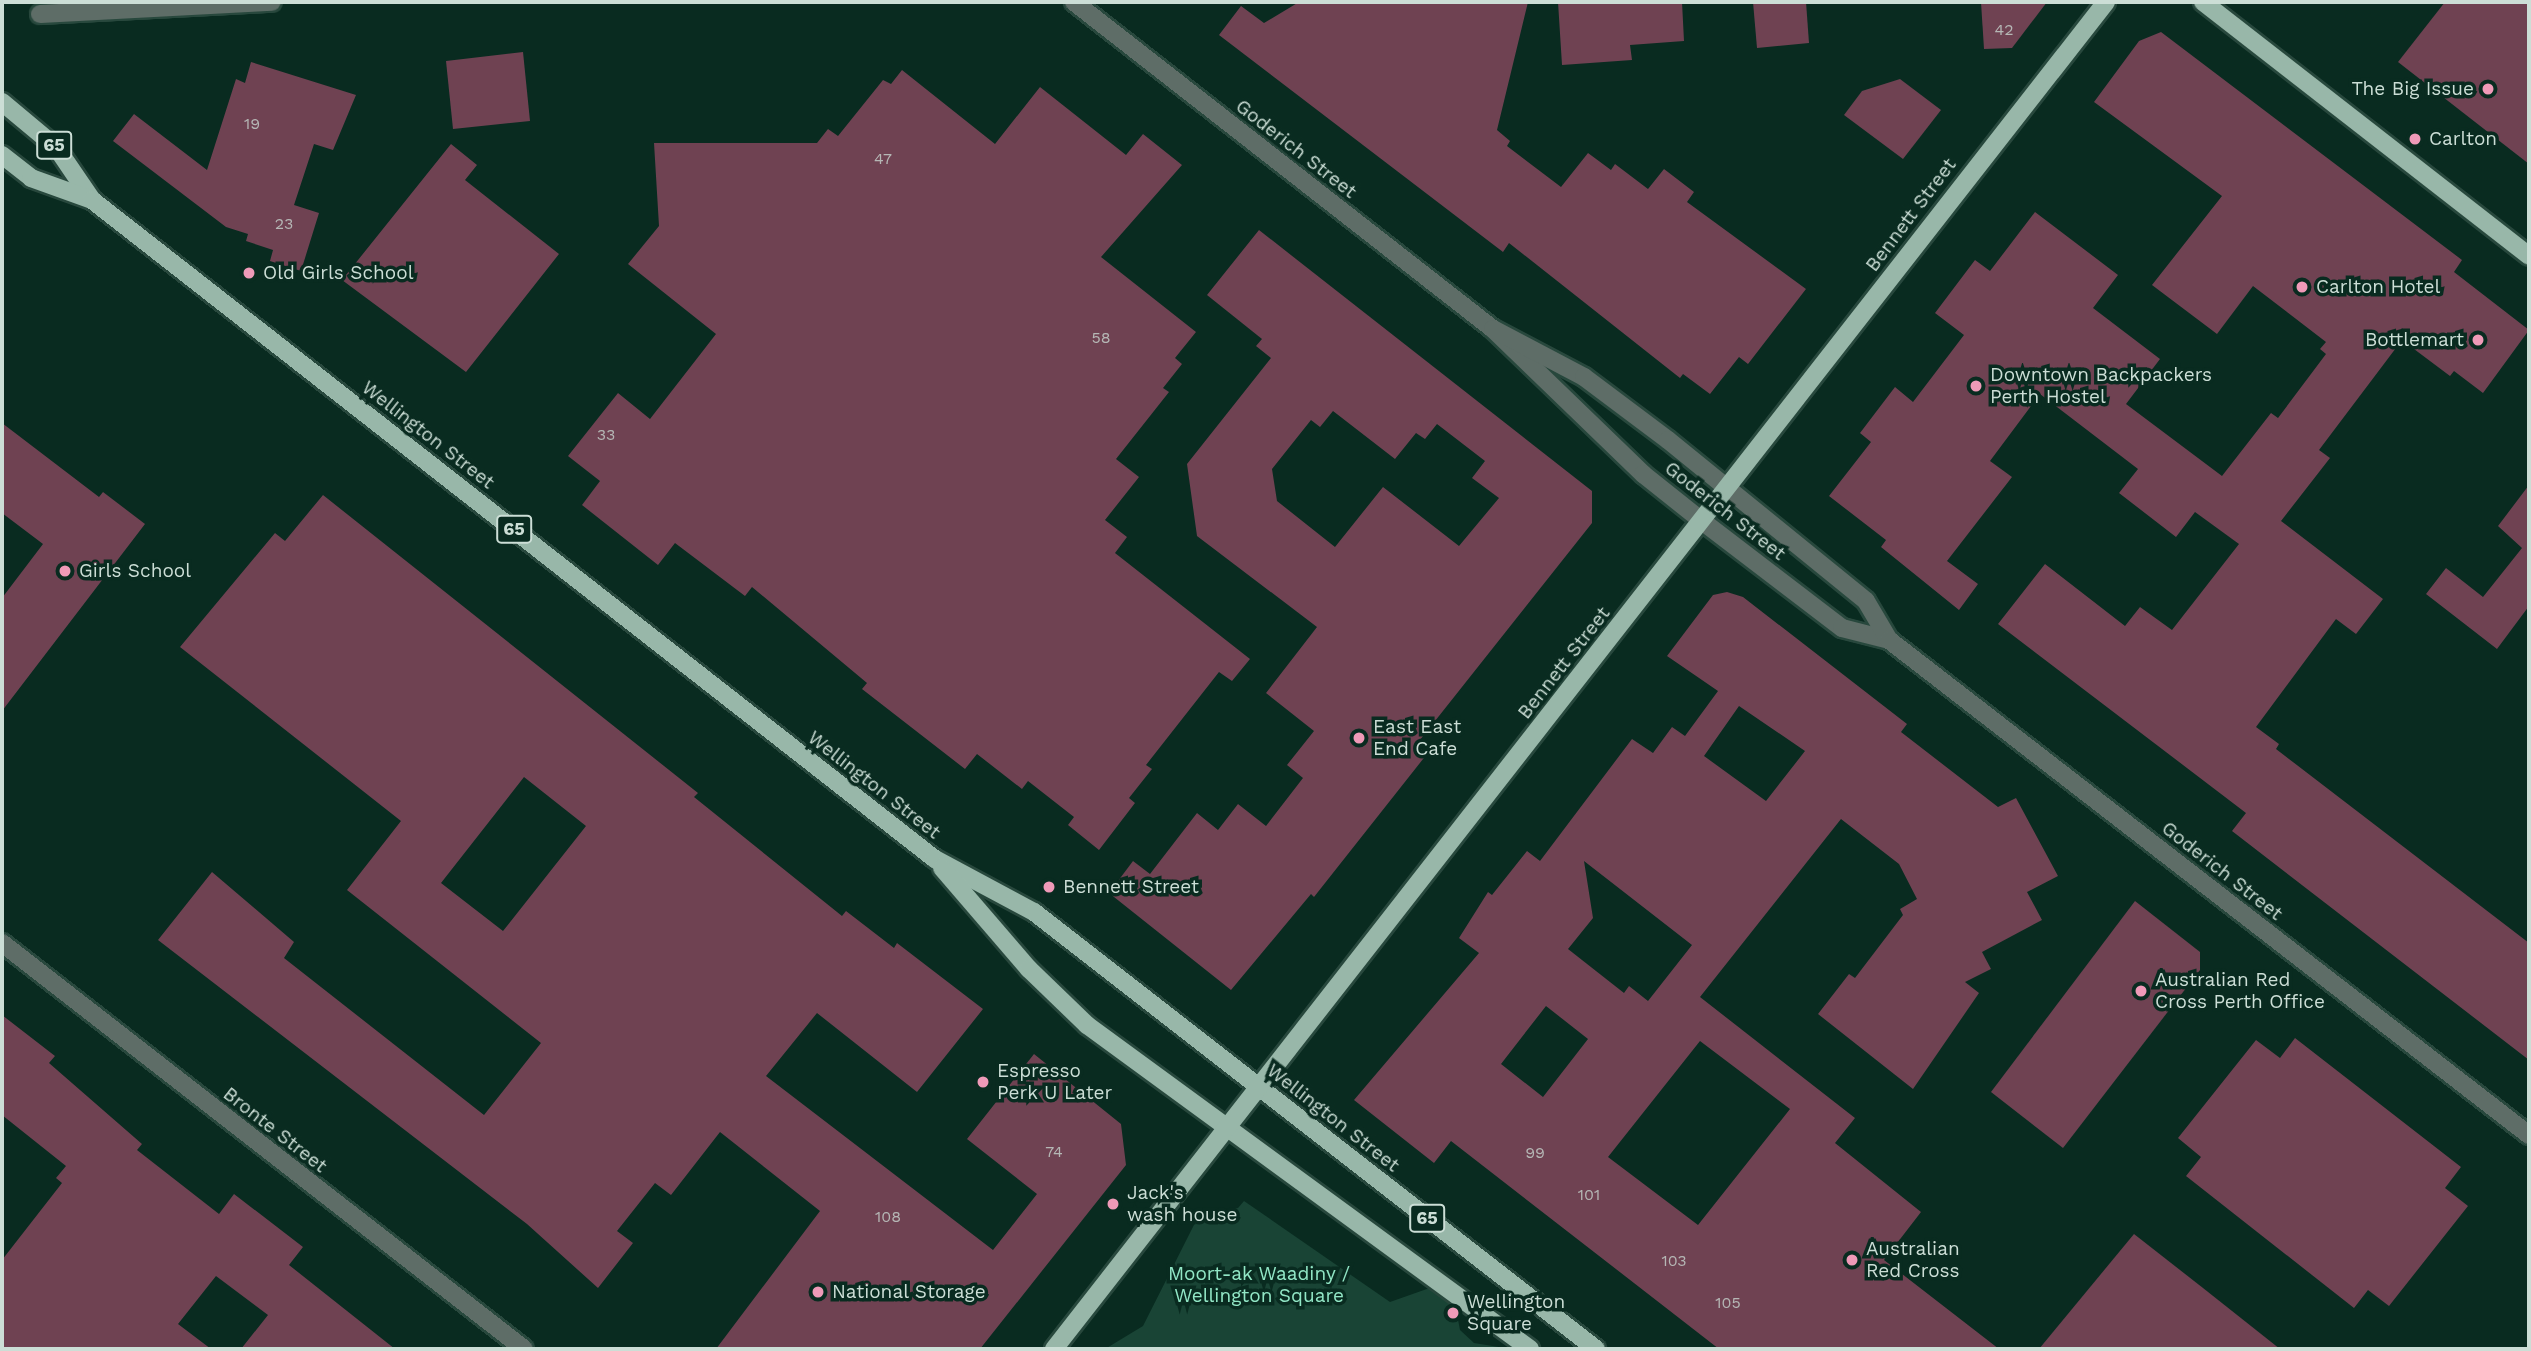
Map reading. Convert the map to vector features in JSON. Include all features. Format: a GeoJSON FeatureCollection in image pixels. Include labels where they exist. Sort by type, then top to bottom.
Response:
{"type":"FeatureCollection","features":[{"type":"Feature","properties":{"kind":"main road","name":"Bennett Street"},"geometry":{"type":"LineString","coordinates":[[1054,1349],[2106,2]]}},
{"type":"Feature","properties":{"kind":"main road"},"geometry":{"type":"LineString","coordinates":[[2203,2],[2529,256]]}},
{"type":"Feature","properties":{"kind":"main road","name":"Wellington Street"},"geometry":{"type":"LineString","coordinates":[[2,102],[56,147],[92,200],[935,859],[1034,912],[1596,1349]]}},
{"type":"Feature","properties":{"kind":"main road","name":"Wellington Street"},"geometry":{"type":"LineString","coordinates":[[2,155],[31,178],[92,200]]}},
{"type":"Feature","properties":{"kind":"main road","name":"Wellington Street"},"geometry":{"type":"LineString","coordinates":[[935,859],[1065,1006],[1530,1349]]}},
{"type":"Feature","properties":{"kind":"street"},"geometry":{"type":"LineString","coordinates":[[40,14],[272,2]]}},
{"type":"Feature","properties":{"kind":"street","name":"Goderich Street"},"geometry":{"type":"LineString","coordinates":[[1073,2],[1493,329],[1643,474],[1702,521],[1842,628],[1889,640]]}},
{"type":"Feature","properties":{"kind":"street","name":"Goderich Street"},"geometry":{"type":"LineString","coordinates":[[1493,329],[1584,377],[1727,488],[1866,601],[1889,640],[2529,1135]]}},
{"type":"Feature","properties":{"kind":"street","name":"Bronte Street"},"geometry":{"type":"LineString","coordinates":[[2,943],[524,1349]]}},
{"type":"Feature","properties":{"kind":"green space","name":"Moort-ak Waadiny / Wellington Square"},"geometry":{"type":"Polygon","coordinates":[[[1244,1201],[1390,1302],[1441,1284],[1455,1304],[1460,1330],[1474,1343],[1511,1349],[1105,1349],[1143,1326],[1199,1215],[1238,1208],[1244,1201]]]}},
{"type":"Feature","properties":{"kind":"building"},"geometry":{"type":"Polygon","coordinates":[[[1299,2],[1528,2],[1497,130],[1510,141],[1507,146],[1561,187],[1588,153],[1611,170],[1615,164],[1648,189],[1664,169],[1694,192],[1687,202],[1806,289],[1748,364],[1739,357],[1710,394],[1683,374],[1680,378],[1509,243],[1503,252],[1219,35],[1241,6],[1264,23],[1299,2]]]}},
{"type":"Feature","properties":{"kind":"building"},"geometry":{"type":"Polygon","coordinates":[[[1558,2],[1682,2],[1684,41],[1630,45],[1632,60],[1562,65],[1558,2]]]}},
{"type":"Feature","properties":{"kind":"building"},"geometry":{"type":"Polygon","coordinates":[[[1753,2],[1806,2],[1809,43],[1757,48],[1753,2]]]}},
{"type":"Feature","properties":{"kind":"building"},"geometry":{"type":"Polygon","coordinates":[[[1981,2],[2047,2],[2012,48],[1984,49],[1981,2]]]}},
{"type":"Feature","properties":{"kind":"building"},"geometry":{"type":"Polygon","coordinates":[[[2445,2],[2529,2],[2529,164],[2398,62],[2445,2]]]}},
{"type":"Feature","properties":{"kind":"building"},"geometry":{"type":"Polygon","coordinates":[[[2161,32],[2462,260],[2454,272],[2529,330],[2483,393],[2454,371],[2450,376],[2402,340],[2319,450],[2330,458],[2281,521],[2383,599],[2356,634],[2336,619],[2256,727],[2279,744],[2276,749],[2529,943],[2529,1060],[2232,831],[2246,813],[1998,624],[2045,564],[2125,626],[2140,607],[2172,630],[2239,544],[2195,512],[2176,537],[2119,493],[2138,469],[2040,394],[1990,461],[2012,477],[1947,561],[1978,584],[1959,610],[1881,547],[1886,540],[1829,496],[1871,442],[1860,433],[1895,387],[1913,402],[1964,335],[1935,313],[1975,260],[1990,271],[2035,212],[2118,275],[2093,308],[2160,359],[2126,404],[2222,476],[2271,413],[2278,418],[2326,354],[2320,349],[2326,342],[2253,286],[2217,334],[2152,285],[2222,196],[2094,102],[2139,41],[2161,32]]]}},
{"type":"Feature","properties":{"kind":"building"},"geometry":{"type":"Polygon","coordinates":[[[523,52],[530,121],[453,129],[446,61],[523,52]]]}},
{"type":"Feature","properties":{"kind":"building"},"geometry":{"type":"Polygon","coordinates":[[[251,62],[356,95],[333,150],[314,144],[294,205],[319,213],[301,271],[270,261],[273,250],[246,241],[248,234],[226,227],[113,141],[134,114],[207,170],[236,79],[245,83],[251,62]]]}},
{"type":"Feature","properties":{"kind":"building"},"geometry":{"type":"Polygon","coordinates":[[[902,70],[995,144],[1040,87],[1126,155],[1143,134],[1182,165],[1101,257],[1196,332],[1175,358],[1182,364],[1163,388],[1169,392],[1116,459],[1139,477],[1105,520],[1127,537],[1115,553],[1250,659],[1232,681],[1219,672],[1146,765],[1152,769],[1129,798],[1135,803],[1099,850],[1068,825],[1074,817],[1028,781],[1022,789],[977,754],[965,769],[862,689],[867,683],[752,587],[745,596],[675,543],[658,565],[582,505],[600,481],[568,456],[618,393],[650,419],[716,334],[628,264],[659,226],[654,143],[817,143],[828,129],[838,136],[883,80],[891,84],[902,70]]]}},
{"type":"Feature","properties":{"kind":"building"},"geometry":{"type":"Polygon","coordinates":[[[1900,79],[1941,110],[1903,159],[1844,115],[1862,91],[1900,79]]]}},
{"type":"Feature","properties":{"kind":"building"},"geometry":{"type":"Polygon","coordinates":[[[451,144],[477,165],[465,180],[559,254],[466,372],[342,280],[451,144]]]}},
{"type":"Feature","properties":{"kind":"building"},"geometry":{"type":"Polygon","coordinates":[[[1259,230],[1592,491],[1592,523],[1416,745],[1427,754],[1314,897],[1311,894],[1231,990],[1109,893],[1133,861],[1150,874],[1197,813],[1218,830],[1238,804],[1266,826],[1303,778],[1287,765],[1314,731],[1266,693],[1317,627],[1197,536],[1187,464],[1271,358],[1256,346],[1262,339],[1207,295],[1259,230]],[[1333,411],[1320,427],[1311,420],[1272,469],[1277,501],[1335,547],[1383,487],[1459,546],[1499,498],[1472,478],[1485,461],[1437,424],[1425,439],[1416,433],[1395,459],[1333,411]]]}},
{"type":"Feature","properties":{"kind":"building","name":"Girls School"},"geometry":{"type":"Polygon","coordinates":[[[2,423],[99,497],[103,492],[145,524],[2,711],[2,598],[43,544],[2,513],[2,423]]]}},
{"type":"Feature","properties":{"kind":"building"},"geometry":{"type":"Polygon","coordinates":[[[2529,485],[2529,606],[2497,649],[2426,594],[2446,568],[2483,597],[2522,548],[2498,526],[2529,485]]]}},
{"type":"Feature","properties":{"kind":"building"},"geometry":{"type":"Polygon","coordinates":[[[323,495],[698,793],[694,797],[842,916],[846,911],[894,948],[897,943],[983,1009],[917,1092],[817,1013],[766,1076],[993,1250],[1037,1194],[967,1139],[1034,1054],[1121,1124],[1126,1165],[980,1349],[716,1349],[820,1211],[720,1132],[671,1195],[655,1183],[617,1231],[633,1243],[598,1288],[527,1224],[158,940],[212,872],[294,942],[284,958],[484,1115],[541,1043],[347,890],[401,821],[180,647],[275,533],[285,541],[323,495]],[[524,777],[441,883],[503,931],[586,826],[524,777]]]}},
{"type":"Feature","properties":{"kind":"building"},"geometry":{"type":"Polygon","coordinates":[[[1727,592],[1743,597],[1907,724],[1901,732],[1998,807],[2016,798],[2058,876],[2027,892],[2042,920],[1982,952],[1991,969],[1965,982],[1979,993],[1913,1089],[1818,1014],[1849,974],[1855,978],[1903,915],[1900,909],[1917,899],[1899,864],[1841,819],[1700,997],[1855,1118],[1835,1143],[1921,1212],[1884,1260],[1999,1349],[1719,1349],[1451,1141],[1434,1163],[1354,1100],[1479,953],[1459,938],[1488,892],[1492,895],[1527,851],[1540,861],[1632,739],[1653,753],[1672,727],[1685,736],[1718,691],[1667,656],[1713,595],[1727,592]],[[1739,706],[1704,756],[1766,801],[1805,751],[1739,706]],[[1584,861],[1593,918],[1568,949],[1624,993],[1629,986],[1648,1001],[1692,945],[1584,861]],[[1546,1006],[1501,1064],[1543,1097],[1588,1039],[1546,1006]],[[1700,1041],[1608,1157],[1698,1225],[1790,1109],[1700,1041]]]}},
{"type":"Feature","properties":{"kind":"building"},"geometry":{"type":"Polygon","coordinates":[[[2135,901],[2200,952],[2200,970],[2063,1148],[1991,1092],[2135,901]]]}},
{"type":"Feature","properties":{"kind":"building"},"geometry":{"type":"Polygon","coordinates":[[[2,1015],[55,1056],[49,1063],[142,1144],[137,1150],[219,1214],[234,1194],[303,1247],[289,1265],[395,1349],[241,1349],[268,1315],[216,1276],[178,1324],[211,1349],[2,1349],[2,1260],[62,1183],[56,1178],[66,1166],[2,1115],[2,1015]]]}},
{"type":"Feature","properties":{"kind":"building"},"geometry":{"type":"Polygon","coordinates":[[[2295,1038],[2461,1167],[2445,1188],[2468,1206],[2389,1306],[2368,1290],[2354,1308],[2186,1176],[2201,1157],[2178,1138],[2256,1040],[2280,1058],[2295,1038]]]}},
{"type":"Feature","properties":{"kind":"building"},"geometry":{"type":"Polygon","coordinates":[[[2134,1234],[2203,1288],[2280,1349],[2039,1349],[2134,1234]]]}},
{"type":"Feature","properties":{"kind":"place","name":"The Big Issue"},"geometry":{"type":"Point","coordinates":[2488,89]}},
{"type":"Feature","properties":{"kind":"place","name":"Carlton"},"geometry":{"type":"Point","coordinates":[2415,139]}},
{"type":"Feature","properties":{"kind":"place","name":"Old Girls School"},"geometry":{"type":"Point","coordinates":[249,273]}},
{"type":"Feature","properties":{"kind":"place","name":"Carlton Hotel"},"geometry":{"type":"Point","coordinates":[2302,287]}},
{"type":"Feature","properties":{"kind":"place","name":"Bottlemart"},"geometry":{"type":"Point","coordinates":[2478,340]}},
{"type":"Feature","properties":{"kind":"place","name":"Downtown Backpackers Perth Hostel"},"geometry":{"type":"Point","coordinates":[1976,386]}},
{"type":"Feature","properties":{"kind":"place","name":"Girls School"},"geometry":{"type":"Point","coordinates":[65,571]}},
{"type":"Feature","properties":{"kind":"place","name":"East East End Cafe"},"geometry":{"type":"Point","coordinates":[1359,738]}},
{"type":"Feature","properties":{"kind":"place","name":"Bennett Street"},"geometry":{"type":"Point","coordinates":[1049,887]}},
{"type":"Feature","properties":{"kind":"place","name":"Australian Red Cross Perth Office"},"geometry":{"type":"Point","coordinates":[2141,991]}},
{"type":"Feature","properties":{"kind":"place","name":"Espresso Perk U Later"},"geometry":{"type":"Point","coordinates":[983,1082]}},
{"type":"Feature","properties":{"kind":"place","name":"Jack's wash house"},"geometry":{"type":"Point","coordinates":[1113,1204]}},
{"type":"Feature","properties":{"kind":"place","name":"Australian Red Cross"},"geometry":{"type":"Point","coordinates":[1852,1260]}},
{"type":"Feature","properties":{"kind":"place","name":"National Storage"},"geometry":{"type":"Point","coordinates":[818,1292]}},
{"type":"Feature","properties":{"kind":"place","name":"Wellington Square"},"geometry":{"type":"Point","coordinates":[1453,1313]}}]}
